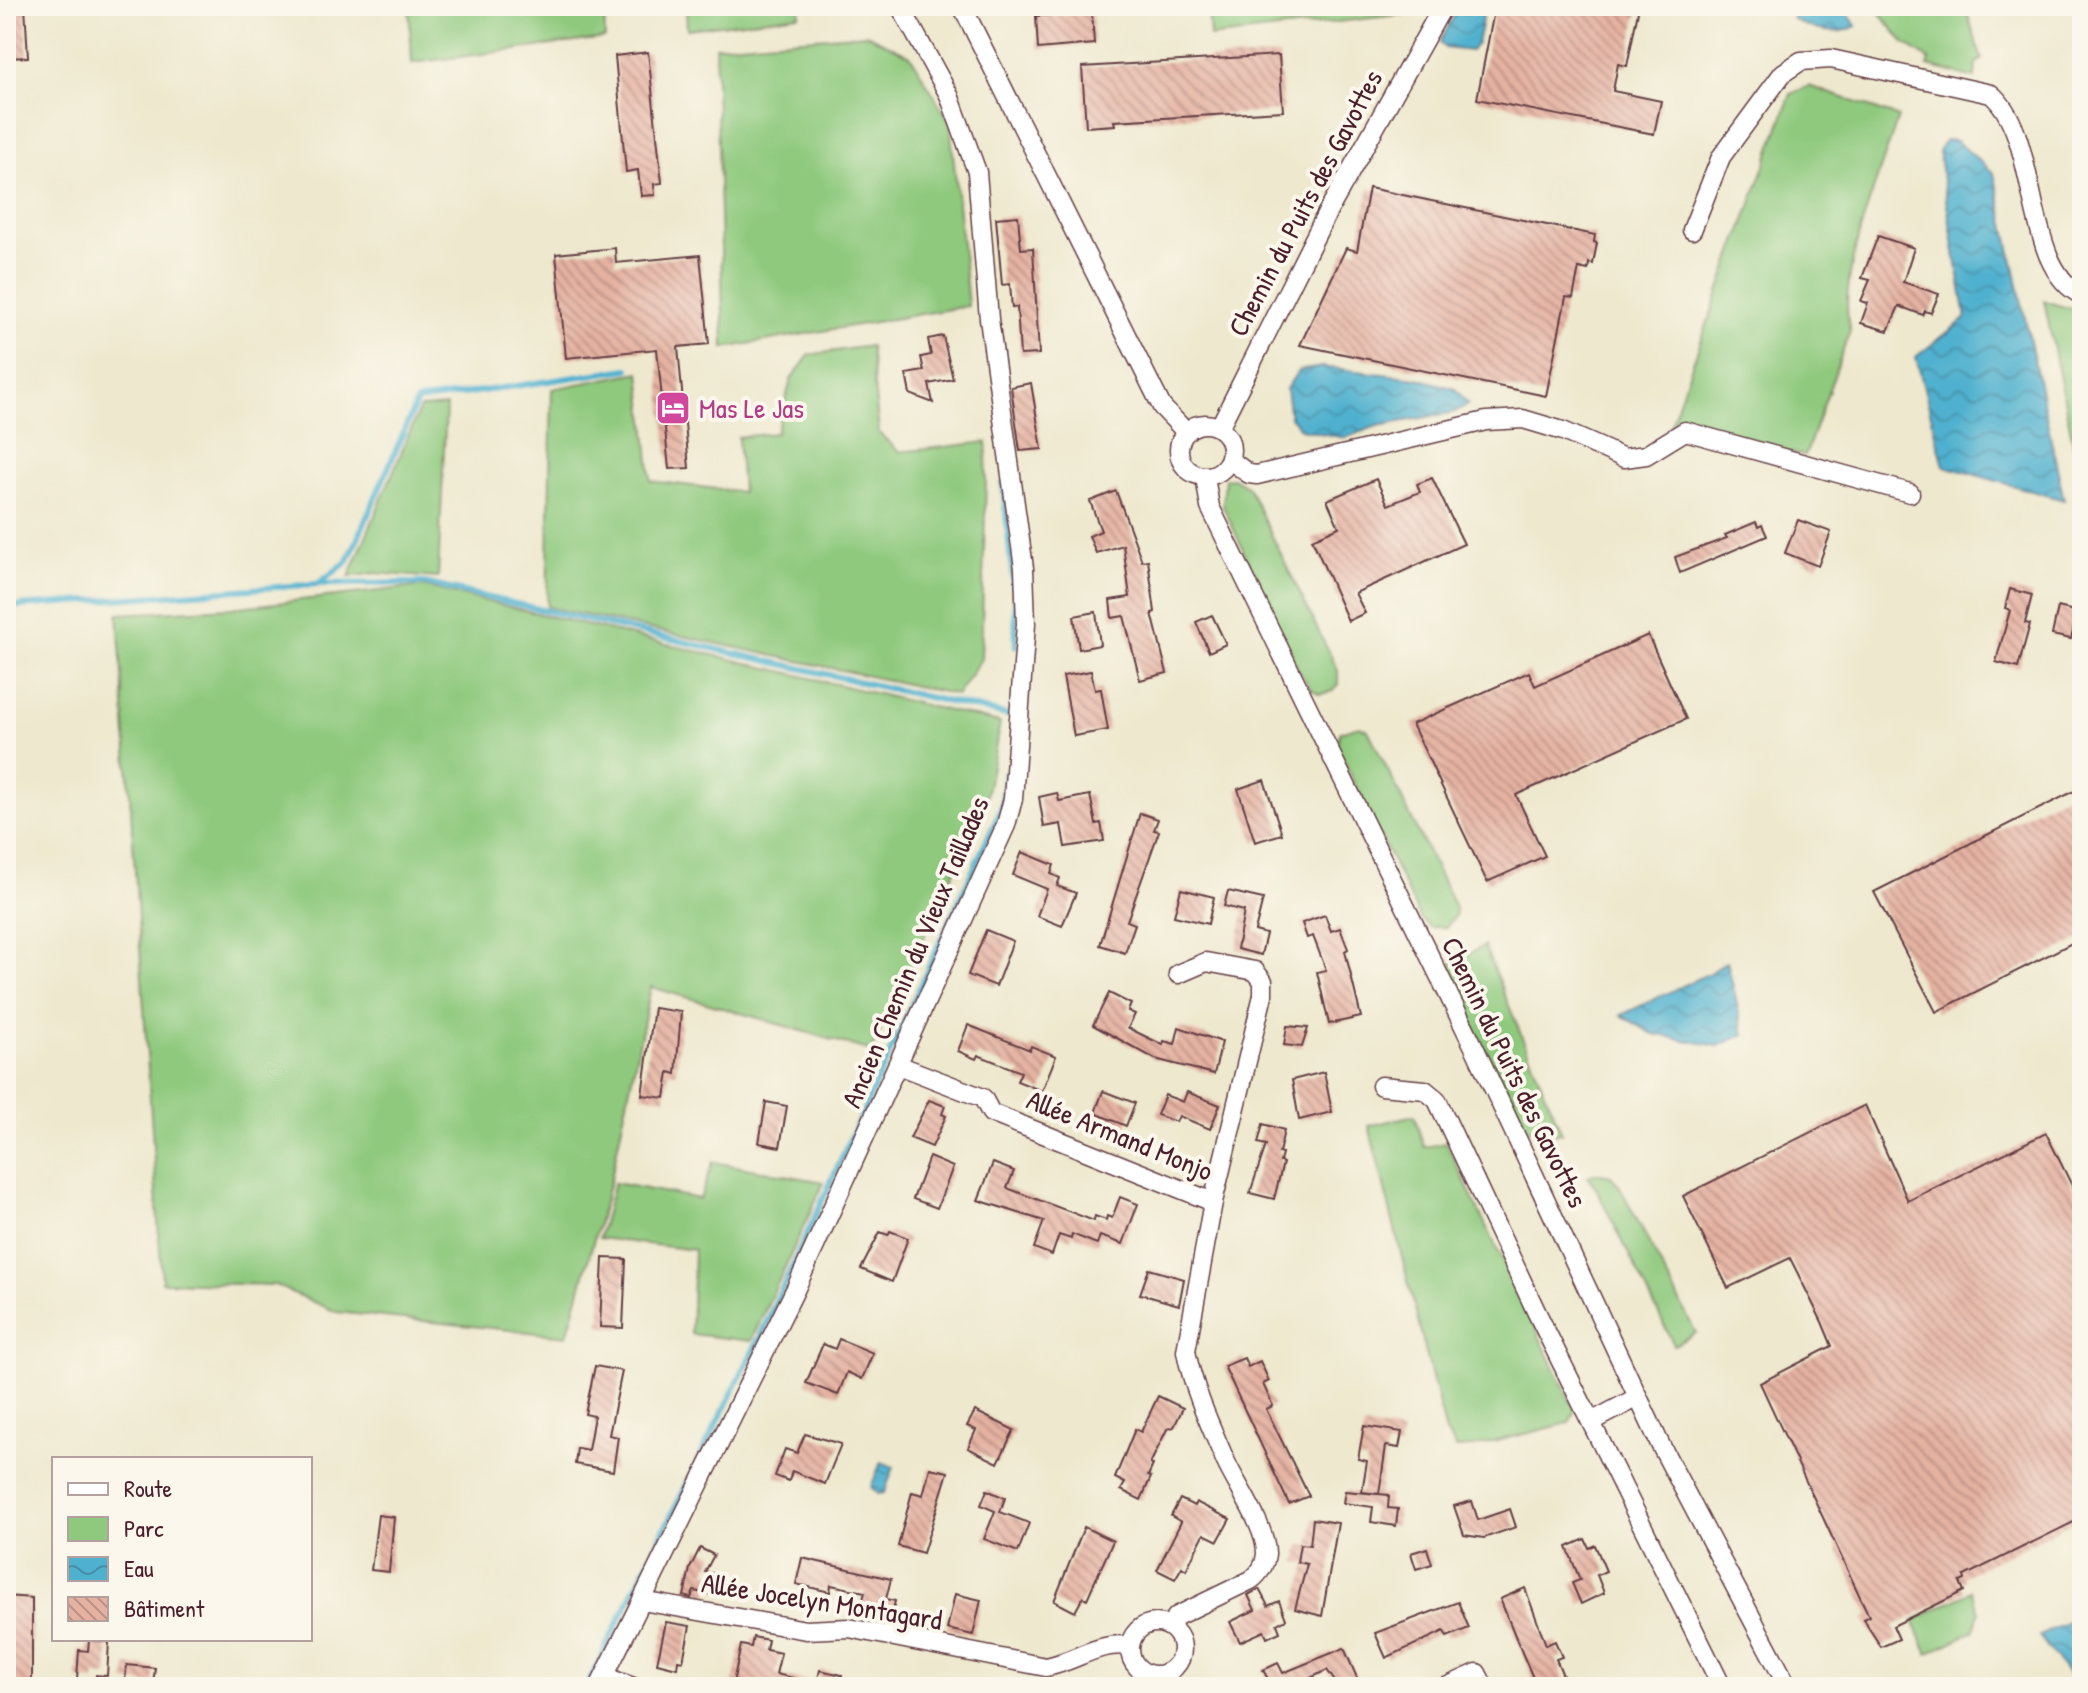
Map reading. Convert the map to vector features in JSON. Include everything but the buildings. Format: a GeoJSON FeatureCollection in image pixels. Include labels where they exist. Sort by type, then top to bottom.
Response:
{"type":"FeatureCollection","features":[{"type":"Feature","properties":{"kind":"street","name":"Ancien Chemin du Vieux Taillades"},"geometry":{"type":"LineString","coordinates":[[602,1682],[796,1288],[898,1065],[1006,825],[1016,772],[1026,624],[1024,568],[989,319],[977,172],[949,95],[900,6]]}},
{"type":"Feature","properties":{"kind":"street"},"geometry":{"type":"LineString","coordinates":[[962,6],[1162,407],[1186,432]]}},
{"type":"Feature","properties":{"kind":"street","name":"Chemin du Puits des Gavottes"},"geometry":{"type":"LineString","coordinates":[[1219,428],[1327,213],[1443,6]]}},
{"type":"Feature","properties":{"kind":"street"},"geometry":{"type":"LineString","coordinates":[[1692,230],[1721,157],[1783,73],[1801,61],[1831,59],[1991,94],[2002,104],[2021,142],[2028,191],[2059,277],[2082,295]]}},
{"type":"Feature","properties":{"kind":"street"},"geometry":{"type":"LineString","coordinates":[[1230,460],[1249,474],[1257,475],[1486,421],[1523,419],[1624,458],[1646,455],[1685,431],[1910,493]]}},
{"type":"Feature","properties":{"kind":"street"},"geometry":{"type":"LineString","coordinates":[[1198,424],[1219,428],[1230,442],[1230,460],[1220,472],[1205,477],[1190,472],[1180,460],[1179,445],[1186,432],[1198,424]]}},
{"type":"Feature","properties":{"kind":"street","name":"Chemin du Puits des Gavottes"},"geometry":{"type":"LineString","coordinates":[[1205,477],[1210,507],[1475,1049],[1638,1397],[1788,1687]]}},
{"type":"Feature","properties":{"kind":"street"},"geometry":{"type":"LineString","coordinates":[[1178,974],[1206,962],[1255,971],[1263,981],[1263,995],[1213,1202]]}},
{"type":"Feature","properties":{"kind":"street","name":"Allée Armand Monjo"},"geometry":{"type":"LineString","coordinates":[[898,1065],[983,1098],[991,1113],[1213,1202],[1186,1351],[1190,1373],[1226,1461],[1262,1535],[1266,1553],[1261,1571],[1251,1580],[1177,1616],[1169,1626]]}},
{"type":"Feature","properties":{"kind":"street"},"geometry":{"type":"LineString","coordinates":[[1381,1086],[1425,1090],[1437,1100],[1536,1311],[1722,1687]]}},
{"type":"Feature","properties":{"kind":"street"},"geometry":{"type":"LineString","coordinates":[[1593,1421],[1638,1397]]}},
{"type":"Feature","properties":{"kind":"street","name":"Allée Jocelyn Montagard"},"geometry":{"type":"LineString","coordinates":[[642,1601],[806,1630],[849,1628],[1046,1667],[1064,1664],[1111,1643],[1130,1646]]}},
{"type":"Feature","properties":{"kind":"street"},"geometry":{"type":"LineString","coordinates":[[1157,1623],[1169,1626],[1176,1632],[1182,1649],[1172,1679],[1142,1671],[1135,1664],[1130,1646],[1143,1627],[1157,1623]]}},
{"type":"Feature","properties":{"kind":"street"},"geometry":{"type":"LineString","coordinates":[[1446,1687],[1477,1673],[1484,1687]]}},
{"type":"Feature","properties":{"kind":"street"},"geometry":{"type":"LineString","coordinates":[[602,1682],[633,1687]]}},
{"type":"Feature","properties":{"kind":"green space"},"geometry":{"type":"Polygon","coordinates":[[[409,6],[604,6],[605,38],[412,63],[409,6]]]}},
{"type":"Feature","properties":{"kind":"green space"},"geometry":{"type":"Polygon","coordinates":[[[686,6],[799,6],[800,15],[687,29],[686,6]]]}},
{"type":"Feature","properties":{"kind":"green space"},"geometry":{"type":"Polygon","coordinates":[[[1208,6],[1418,6],[1414,13],[1210,37],[1208,6]]]}},
{"type":"Feature","properties":{"kind":"green space"},"geometry":{"type":"Polygon","coordinates":[[[1874,6],[1965,6],[1982,60],[1976,63],[1975,78],[1928,66],[1930,60],[1905,44],[1874,6]]]}},
{"type":"Feature","properties":{"kind":"green space"},"geometry":{"type":"Polygon","coordinates":[[[866,34],[910,55],[950,122],[968,306],[724,348],[715,46],[866,34]]]}},
{"type":"Feature","properties":{"kind":"green space"},"geometry":{"type":"Polygon","coordinates":[[[1809,86],[1898,117],[1854,254],[1847,308],[1850,331],[1805,456],[1670,426],[1791,94],[1809,86]]]}},
{"type":"Feature","properties":{"kind":"green space"},"geometry":{"type":"Polygon","coordinates":[[[2044,301],[2082,312],[2082,487],[2044,301]]]}},
{"type":"Feature","properties":{"kind":"green space"},"geometry":{"type":"Polygon","coordinates":[[[870,346],[879,433],[899,452],[987,442],[981,659],[957,695],[547,607],[552,389],[640,372],[651,481],[742,492],[738,437],[776,433],[791,380],[809,355],[870,346]]]}},
{"type":"Feature","properties":{"kind":"green space"},"geometry":{"type":"Polygon","coordinates":[[[446,406],[438,578],[375,573],[349,577],[420,408],[446,406]]]}},
{"type":"Feature","properties":{"kind":"green space"},"geometry":{"type":"Polygon","coordinates":[[[1233,478],[1248,487],[1338,671],[1338,684],[1333,691],[1320,694],[1311,689],[1300,673],[1223,506],[1225,479],[1233,478]]]}},
{"type":"Feature","properties":{"kind":"green space"},"geometry":{"type":"Polygon","coordinates":[[[422,586],[1000,723],[984,808],[871,1051],[651,987],[611,1178],[567,1336],[336,1312],[275,1285],[162,1282],[118,614],[231,608],[422,586]]]}},
{"type":"Feature","properties":{"kind":"green space"},"geometry":{"type":"Polygon","coordinates":[[[1359,726],[1368,730],[1454,905],[1456,914],[1446,927],[1430,927],[1420,918],[1340,753],[1337,745],[1340,732],[1359,726]]]}},
{"type":"Feature","properties":{"kind":"green space"},"geometry":{"type":"Polygon","coordinates":[[[1484,946],[1562,1133],[1536,1134],[1523,1125],[1454,986],[1449,973],[1452,962],[1484,946]]]}},
{"type":"Feature","properties":{"kind":"green space"},"geometry":{"type":"Polygon","coordinates":[[[1414,1115],[1424,1147],[1446,1143],[1575,1410],[1569,1423],[1473,1447],[1456,1448],[1446,1433],[1369,1126],[1414,1115]]]}},
{"type":"Feature","properties":{"kind":"green space"},"geometry":{"type":"Polygon","coordinates":[[[713,1162],[824,1182],[751,1341],[691,1334],[694,1250],[599,1238],[614,1183],[700,1199],[713,1162]]]}},
{"type":"Feature","properties":{"kind":"green space"},"geometry":{"type":"Polygon","coordinates":[[[1596,1173],[1611,1176],[1620,1187],[1696,1333],[1674,1345],[1594,1184],[1587,1177],[1596,1173]]]}},
{"type":"Feature","properties":{"kind":"green space"},"geometry":{"type":"Polygon","coordinates":[[[1971,1591],[1979,1611],[1974,1631],[1928,1654],[1913,1621],[1971,1591]]]}},
{"type":"Feature","properties":{"kind":"water"},"geometry":{"type":"Polygon","coordinates":[[[1459,6],[1485,6],[1477,43],[1471,51],[1445,48],[1440,42],[1459,6]]]}},
{"type":"Feature","properties":{"kind":"water"},"geometry":{"type":"Polygon","coordinates":[[[1791,6],[1843,6],[1856,26],[1832,32],[1816,29],[1793,19],[1791,6]]]}},
{"type":"Feature","properties":{"kind":"water"},"geometry":{"type":"Polygon","coordinates":[[[1945,140],[1956,141],[1994,173],[2064,500],[1944,466],[1916,357],[1966,318],[1938,151],[1945,140]]]}},
{"type":"Feature","properties":{"kind":"water"},"geometry":{"type":"Polygon","coordinates":[[[1322,367],[1417,378],[1455,389],[1468,404],[1455,412],[1377,426],[1345,438],[1301,429],[1290,417],[1286,389],[1298,371],[1322,367]]]}},
{"type":"Feature","properties":{"kind":"water"},"geometry":{"type":"Polygon","coordinates":[[[1727,961],[1744,1035],[1718,1046],[1653,1034],[1621,1015],[1708,974],[1727,961]]]}},
{"type":"Feature","properties":{"kind":"water"},"geometry":{"type":"Polygon","coordinates":[[[881,1462],[894,1467],[884,1493],[877,1494],[871,1487],[881,1462]]]}},
{"type":"Feature","properties":{"kind":"water"},"geometry":{"type":"Polygon","coordinates":[[[2082,1615],[2082,1673],[2072,1679],[2039,1636],[2082,1615]]]}},
{"type":"Feature","properties":{"kind":"waterway"},"geometry":{"type":"LineString","coordinates":[[318,584],[348,561],[417,401],[628,369]]}},
{"type":"Feature","properties":{"kind":"waterway"},"geometry":{"type":"LineString","coordinates":[[1003,484],[1015,598],[1016,646]]}},
{"type":"Feature","properties":{"kind":"waterway"},"geometry":{"type":"LineString","coordinates":[[6,607],[318,584],[424,583],[1011,716]]}},
{"type":"Feature","properties":{"kind":"waterway"},"geometry":{"type":"LineString","coordinates":[[586,1687],[760,1337],[1001,809],[1006,773]]}},
{"type":"Feature","properties":{"kind":"place","name":"Mas Le Jas"},"geometry":{"type":"Point","coordinates":[673,408]}}]}
